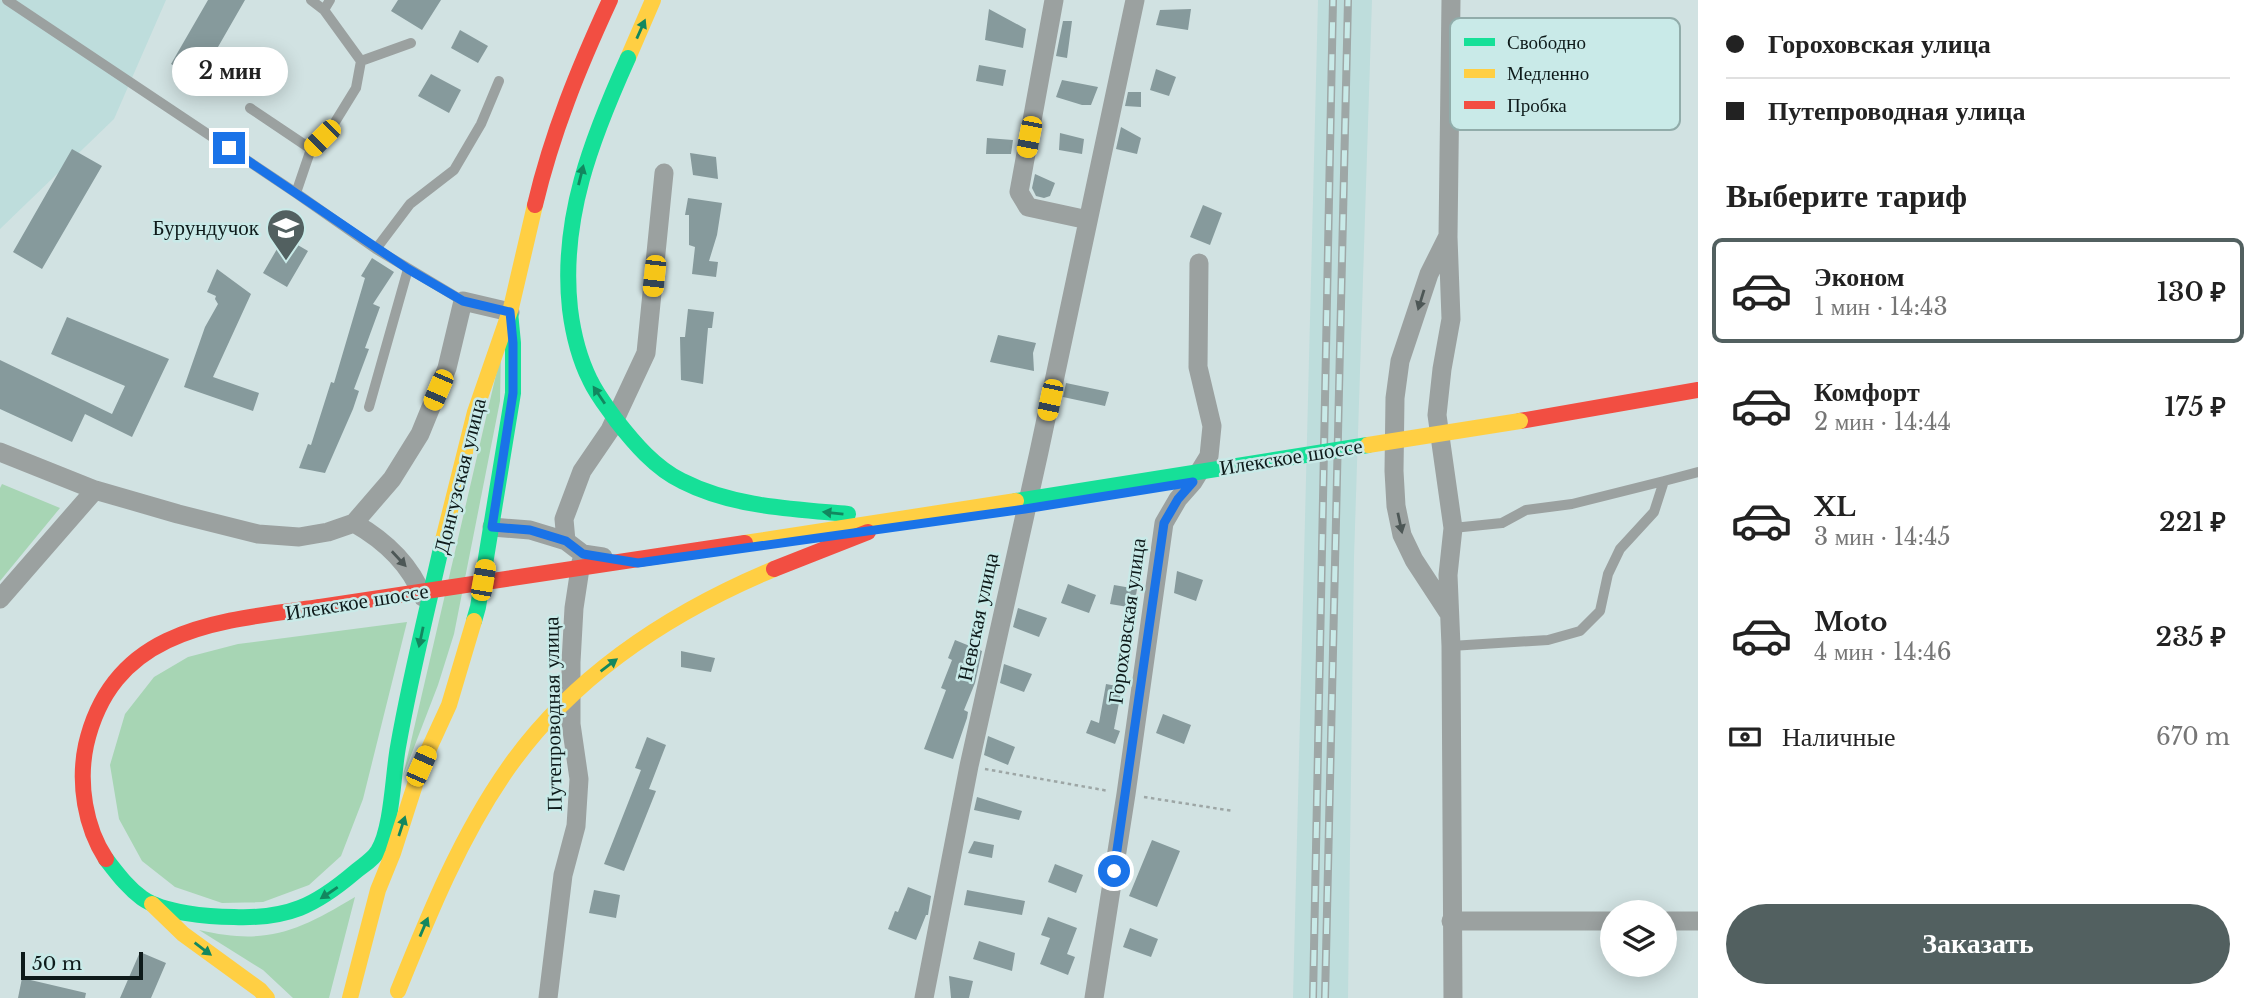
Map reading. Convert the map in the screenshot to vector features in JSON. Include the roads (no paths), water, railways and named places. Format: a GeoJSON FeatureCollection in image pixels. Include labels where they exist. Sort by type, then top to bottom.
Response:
{"type":"FeatureCollection","features":[{"type":"Feature","properties":{"kind":"main road","name":"Донгузская улица"},"geometry":{"type":"LineString","coordinates":[[378,890],[381,849],[398,745],[463,460],[484,382],[510,312],[528,231],[559,120],[610,0]]}},
{"type":"Feature","properties":{"kind":"main road"},"geometry":{"type":"LineString","coordinates":[[653,0],[601,116],[583,164],[572,209],[567,253],[568,299],[576,346],[593,386],[643,453],[681,482],[754,504],[901,519]]}},
{"type":"Feature","properties":{"kind":"main road","name":"Донгузская улица"},"geometry":{"type":"LineString","coordinates":[[350,998],[378,890],[421,766],[449,705],[478,607],[513,393],[510,312]]}},
{"type":"Feature","properties":{"kind":"main road","name":"Илекское шоссе"},"geometry":{"type":"LineString","coordinates":[[267,998],[260,990],[183,934],[152,904],[132,891],[98,850],[88,822],[82,789],[82,763],[86,737],[104,695],[135,659],[154,646],[184,633],[240,619],[901,519],[1520,421],[1698,390]]}},
{"type":"Feature","properties":{"kind":"main road"},"geometry":{"type":"LineString","coordinates":[[397,994],[424,926],[467,839],[496,788],[528,742],[559,706],[647,636],[700,604],[759,575],[901,519]]}},
{"type":"Feature","properties":{"kind":"main road"},"geometry":{"type":"LineString","coordinates":[[152,904],[209,916],[279,915],[308,906],[334,891],[381,849]]}},
{"type":"Feature","properties":{"kind":"street"},"geometry":{"type":"LineString","coordinates":[[1054,0],[1019,192],[1028,207],[1088,220]]}},
{"type":"Feature","properties":{"kind":"street","name":"Невская улица"},"geometry":{"type":"LineString","coordinates":[[924,998],[969,766],[1135,0]]}},
{"type":"Feature","properties":{"kind":"street"},"geometry":{"type":"LineString","coordinates":[[1451,0],[1451,18]]}},
{"type":"Feature","properties":{"kind":"street"},"geometry":{"type":"LineString","coordinates":[[1450,79],[1448,237],[1451,319],[1437,415],[1452,528],[1448,575],[1451,646],[1453,998]]}},
{"type":"Feature","properties":{"kind":"street"},"geometry":{"type":"LineString","coordinates":[[566,541],[564,519],[582,471],[610,430],[646,354],[664,173]]}},
{"type":"Feature","properties":{"kind":"street"},"geometry":{"type":"LineString","coordinates":[[1448,237],[1429,274],[1400,361],[1395,398],[1394,471],[1396,506],[1402,535],[1414,560],[1449,614]]}},
{"type":"Feature","properties":{"kind":"street","name":"Гороховская улица"},"geometry":{"type":"LineString","coordinates":[[1094,998],[1164,523],[1209,456],[1212,426],[1198,366],[1199,263]]}},
{"type":"Feature","properties":{"kind":"street"},"geometry":{"type":"LineString","coordinates":[[0,452],[95,490],[258,534],[299,537],[328,532],[354,523],[391,479],[420,434],[447,368],[463,301],[510,312]]}},
{"type":"Feature","properties":{"kind":"street"},"geometry":{"type":"LineString","coordinates":[[492,527],[530,530],[566,541],[583,554],[638,563],[1025,509],[1193,482]]}},
{"type":"Feature","properties":{"kind":"street"},"geometry":{"type":"LineString","coordinates":[[0,599],[95,490]]}},
{"type":"Feature","properties":{"kind":"street"},"geometry":{"type":"LineString","coordinates":[[354,523],[373,534],[399,558],[415,578],[428,607]]}},
{"type":"Feature","properties":{"kind":"street","name":"Путепроводная улица"},"geometry":{"type":"LineString","coordinates":[[548,998],[563,875],[576,826],[579,779],[572,724],[571,662],[574,608],[583,554]]}},
{"type":"Feature","properties":{"kind":"street"},"geometry":{"type":"LineString","coordinates":[[1451,921],[1600,921]]}},
{"type":"Feature","properties":{"kind":"street"},"geometry":{"type":"LineString","coordinates":[[1677,921],[1698,921]]}},
{"type":"Feature","properties":{"kind":"lane"},"geometry":{"type":"LineString","coordinates":[[7,0],[376,249],[463,301]]}},
{"type":"Feature","properties":{"kind":"lane"},"geometry":{"type":"LineString","coordinates":[[296,193],[311,149],[332,127],[356,88],[361,61],[324,10],[312,0]]}},
{"type":"Feature","properties":{"kind":"lane"},"geometry":{"type":"LineString","coordinates":[[324,10],[330,0]]}},
{"type":"Feature","properties":{"kind":"lane"},"geometry":{"type":"LineString","coordinates":[[361,61],[411,43]]}},
{"type":"Feature","properties":{"kind":"lane"},"geometry":{"type":"LineString","coordinates":[[376,249],[410,204],[454,170],[481,124],[499,81]]}},
{"type":"Feature","properties":{"kind":"lane"},"geometry":{"type":"LineString","coordinates":[[250,108],[311,149]]}},
{"type":"Feature","properties":{"kind":"lane"},"geometry":{"type":"LineString","coordinates":[[369,407],[408,269]]}},
{"type":"Feature","properties":{"kind":"lane"},"geometry":{"type":"LineString","coordinates":[[1452,528],[1502,523],[1526,510],[1572,504],[1698,472]]}},
{"type":"Feature","properties":{"kind":"lane"},"geometry":{"type":"LineString","coordinates":[[1451,646],[1548,640],[1580,631],[1600,611],[1608,574],[1620,549],[1654,512],[1664,481]]}},
{"type":"Feature","properties":{"kind":"railway"},"geometry":{"type":"LineString","coordinates":[[1313,998],[1333,0]]}},
{"type":"Feature","properties":{"kind":"railway"},"geometry":{"type":"LineString","coordinates":[[1325,998],[1348,0]]}},
{"type":"Feature","properties":{"kind":"place","name":"Бурундучок"},"geometry":{"type":"Point","coordinates":[286,262]}}]}
